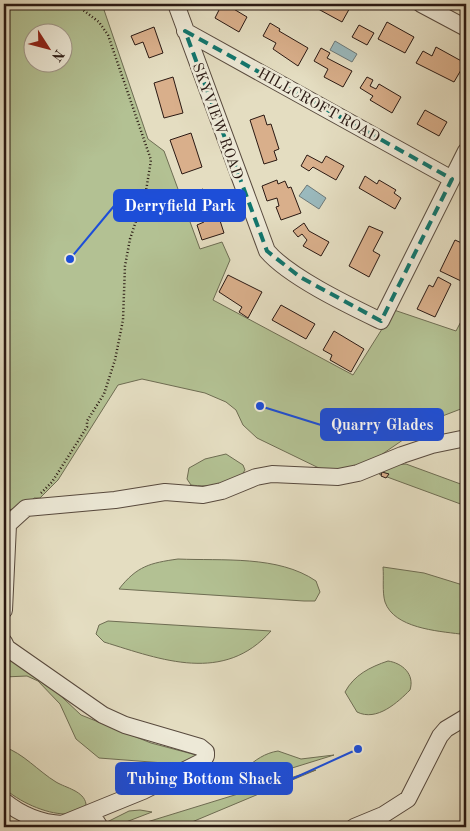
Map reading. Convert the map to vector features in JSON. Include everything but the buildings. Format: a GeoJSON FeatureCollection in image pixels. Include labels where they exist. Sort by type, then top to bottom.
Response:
{"type":"FeatureCollection","features":[{"type":"Feature","properties":{"kind":"street","name":"SKYVIEW ROAD"},"geometry":{"type":"LineString","coordinates":[[176,4],[267,251],[300,277],[382,321],[452,179]]}},
{"type":"Feature","properties":{"kind":"street"},"geometry":{"type":"LineString","coordinates":[[421,4],[466,28]]}},
{"type":"Feature","properties":{"kind":"street","name":"HILLCROFT ROAD"},"geometry":{"type":"LineString","coordinates":[[185,31],[452,179]]}},
{"type":"Feature","properties":{"kind":"street"},"geometry":{"type":"LineString","coordinates":[[452,179],[466,151]]}},
{"type":"Feature","properties":{"kind":"street"},"geometry":{"type":"LineString","coordinates":[[4,610],[6,527],[26,508],[115,500],[165,492],[203,495],[222,491],[256,477],[272,474],[338,477],[358,474],[402,455],[432,445],[466,438]]}},
{"type":"Feature","properties":{"kind":"street"},"geometry":{"type":"LineString","coordinates":[[4,642],[8,648],[103,715],[125,725],[200,747],[206,752],[203,761],[143,791],[62,824],[49,823],[28,816],[4,801]]}},
{"type":"Feature","properties":{"kind":"street"},"geometry":{"type":"LineString","coordinates":[[354,827],[383,815],[408,798],[440,736],[446,729],[466,717]]}},
{"type":"Feature","properties":{"kind":"street"},"geometry":{"type":"LineString","coordinates":[[91,813],[100,827]]}},
{"type":"Feature","properties":{"kind":"path"},"geometry":{"type":"LineString","coordinates":[[26,508],[52,482],[87,427],[87,421],[104,394],[115,360],[123,320],[125,266],[130,239],[146,191],[151,160],[148,145],[108,35],[99,22],[75,4]]}},
{"type":"Feature","properties":{"kind":"highlighted area"},"geometry":{"type":"Polygon","coordinates":[[[185,31],[452,179],[381,321],[361,311],[300,277],[267,251],[185,31]]]}},
{"type":"Feature","properties":{"kind":"green space"},"geometry":{"type":"Polygon","coordinates":[[[4,4],[102,4],[148,139],[164,151],[200,249],[222,242],[230,260],[213,300],[353,375],[394,310],[456,331],[466,312],[466,407],[432,420],[359,470],[321,469],[257,438],[243,425],[236,410],[226,402],[205,393],[142,379],[118,385],[58,480],[40,498],[34,498],[26,506],[4,511],[4,4]]]}},
{"type":"Feature","properties":{"kind":"green space"},"geometry":{"type":"Polygon","coordinates":[[[226,454],[243,465],[245,470],[241,476],[221,485],[191,485],[187,479],[189,468],[205,459],[226,454]]]}},
{"type":"Feature","properties":{"kind":"green space"},"geometry":{"type":"Polygon","coordinates":[[[406,464],[466,486],[466,506],[379,474],[394,465],[406,464]]]}},
{"type":"Feature","properties":{"kind":"green space"},"geometry":{"type":"Polygon","coordinates":[[[178,559],[249,561],[285,567],[316,581],[320,592],[315,601],[304,601],[119,589],[138,570],[152,564],[178,559]]]}},
{"type":"Feature","properties":{"kind":"green space"},"geometry":{"type":"Polygon","coordinates":[[[383,567],[424,573],[466,586],[466,602],[460,634],[417,627],[397,618],[385,602],[383,567]]]}},
{"type":"Feature","properties":{"kind":"green space"},"geometry":{"type":"Polygon","coordinates":[[[108,621],[271,631],[253,647],[233,658],[213,663],[192,663],[148,655],[104,642],[96,634],[99,625],[108,621]]]}},
{"type":"Feature","properties":{"kind":"green space"},"geometry":{"type":"Polygon","coordinates":[[[4,656],[13,659],[46,682],[81,715],[151,743],[200,756],[177,764],[99,758],[76,739],[60,704],[38,681],[27,676],[4,677],[4,656]]]}},
{"type":"Feature","properties":{"kind":"green space"},"geometry":{"type":"Polygon","coordinates":[[[388,661],[398,664],[406,670],[411,679],[410,690],[393,705],[379,713],[365,714],[357,712],[345,692],[363,672],[388,661]]]}},
{"type":"Feature","properties":{"kind":"green space"},"geometry":{"type":"Polygon","coordinates":[[[4,747],[18,753],[49,778],[82,796],[86,804],[85,808],[68,814],[49,812],[32,806],[10,793],[4,788],[4,747]]]}},
{"type":"Feature","properties":{"kind":"green space"},"geometry":{"type":"Polygon","coordinates":[[[278,751],[301,759],[334,755],[218,791],[253,762],[269,753],[278,751]]]}},
{"type":"Feature","properties":{"kind":"green space"},"geometry":{"type":"Polygon","coordinates":[[[316,770],[180,827],[134,826],[316,770]]]}},
{"type":"Feature","properties":{"kind":"green space"},"geometry":{"type":"Polygon","coordinates":[[[129,811],[152,812],[113,827],[97,827],[129,811]]]}},
{"type":"Feature","properties":{"kind":"water"},"geometry":{"type":"Polygon","coordinates":[[[335,41],[357,54],[352,62],[330,50],[335,41]]]}},
{"type":"Feature","properties":{"kind":"water"},"geometry":{"type":"Polygon","coordinates":[[[307,185],[326,198],[319,209],[299,196],[307,185]]]}},
{"type":"Feature","properties":{"kind":"place","name":"Derryfield Park"},"geometry":{"type":"Point","coordinates":[70,259]}},
{"type":"Feature","properties":{"kind":"place","name":"Quarry Glades"},"geometry":{"type":"Point","coordinates":[260,406]}},
{"type":"Feature","properties":{"kind":"place","name":"Tubing Bottom Shack"},"geometry":{"type":"Point","coordinates":[358,749]}}]}
